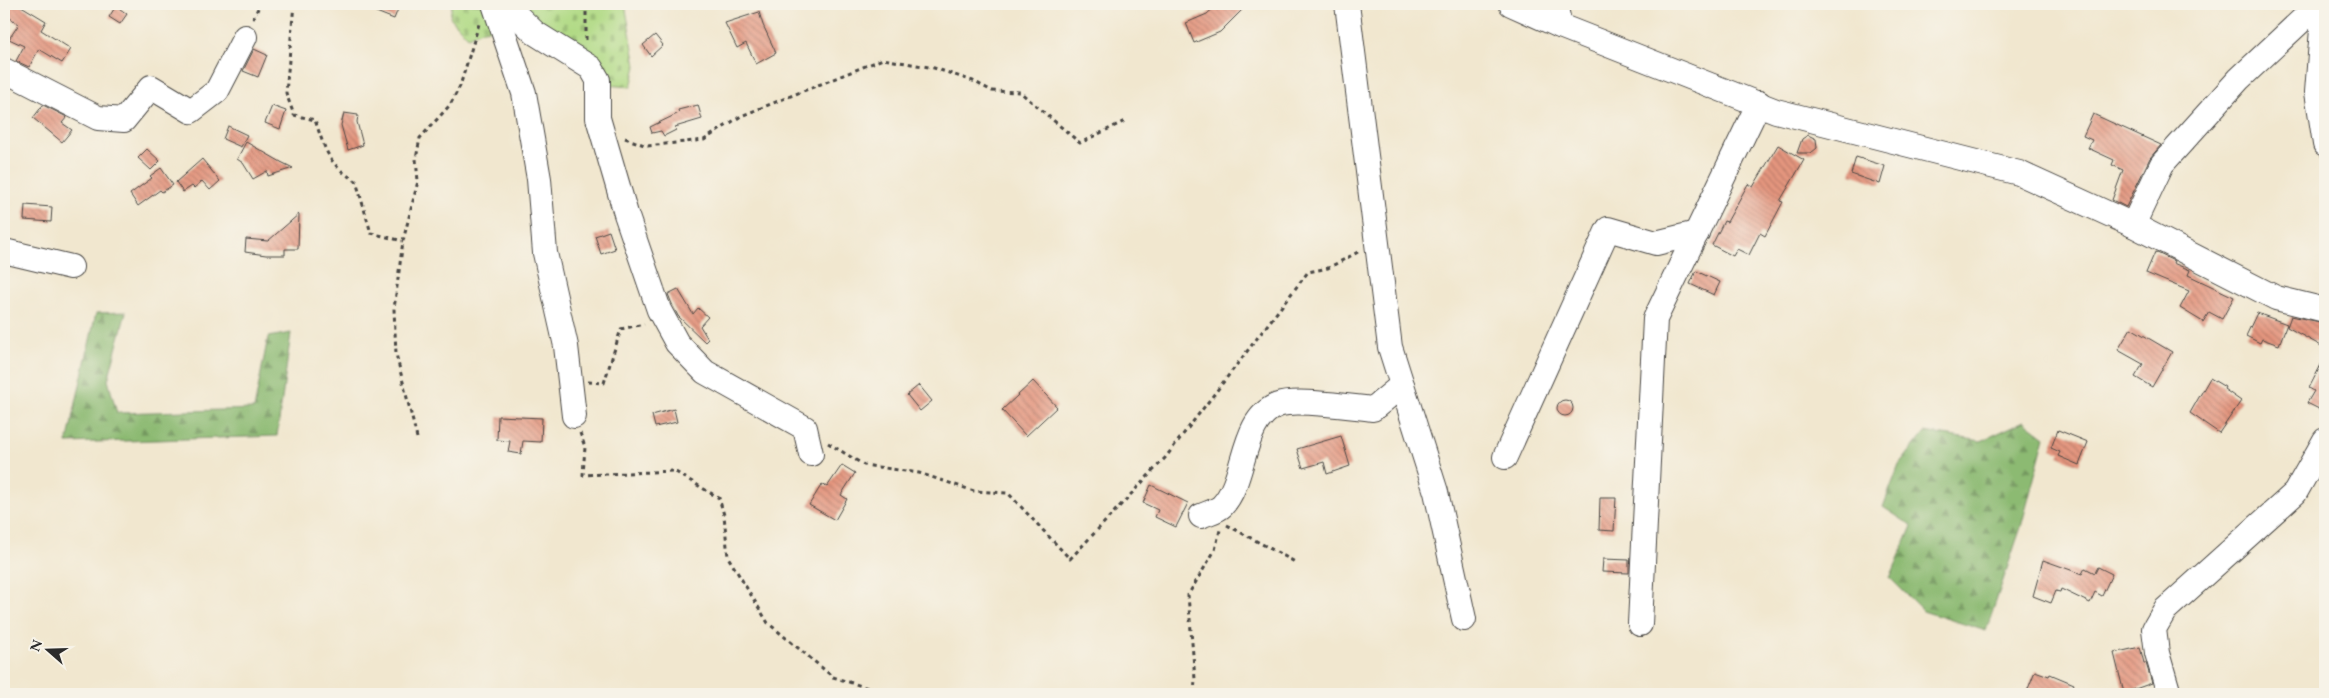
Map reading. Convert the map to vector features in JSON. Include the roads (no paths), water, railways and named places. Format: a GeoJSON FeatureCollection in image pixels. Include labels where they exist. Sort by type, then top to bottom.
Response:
{"type":"FeatureCollection","features":[{"type":"Feature","properties":{"kind":"street"},"geometry":{"type":"LineString","coordinates":[[505,4],[535,33],[591,68],[598,80],[598,118],[626,214],[664,320],[677,343],[705,372],[804,428],[811,454]]}},
{"type":"Feature","properties":{"kind":"street"},"geometry":{"type":"LineString","coordinates":[[1347,4],[1390,347],[1436,492],[1464,619]]}},
{"type":"Feature","properties":{"kind":"street"},"geometry":{"type":"LineString","coordinates":[[1511,4],[1557,15],[1776,111],[2019,173],[2133,225],[2276,298],[2325,310]]}},
{"type":"Feature","properties":{"kind":"street"},"geometry":{"type":"LineString","coordinates":[[2133,225],[2162,164],[2239,79],[2318,4]]}},
{"type":"Feature","properties":{"kind":"street"},"geometry":{"type":"LineString","coordinates":[[2324,4],[2317,92],[2325,144]]}},
{"type":"Feature","properties":{"kind":"street"},"geometry":{"type":"LineString","coordinates":[[487,13],[524,93],[538,179],[545,253],[566,346],[574,416]]}},
{"type":"Feature","properties":{"kind":"street"},"geometry":{"type":"LineString","coordinates":[[4,70],[98,118],[124,120],[151,87],[191,110],[217,91],[245,37]]}},
{"type":"Feature","properties":{"kind":"street"},"geometry":{"type":"LineString","coordinates":[[1640,624],[1655,319],[1759,103]]}},
{"type":"Feature","properties":{"kind":"street"},"geometry":{"type":"LineString","coordinates":[[1505,457],[1608,229],[1656,243],[1696,233]]}},
{"type":"Feature","properties":{"kind":"street"},"geometry":{"type":"LineString","coordinates":[[4,251],[71,267]]}},
{"type":"Feature","properties":{"kind":"street"},"geometry":{"type":"LineString","coordinates":[[1201,516],[1221,507],[1233,488],[1249,440],[1264,412],[1279,404],[1315,403],[1374,409],[1402,385]]}},
{"type":"Feature","properties":{"kind":"street"},"geometry":{"type":"LineString","coordinates":[[2169,694],[2157,652],[2154,628],[2165,610],[2295,493],[2325,440]]}}]}
